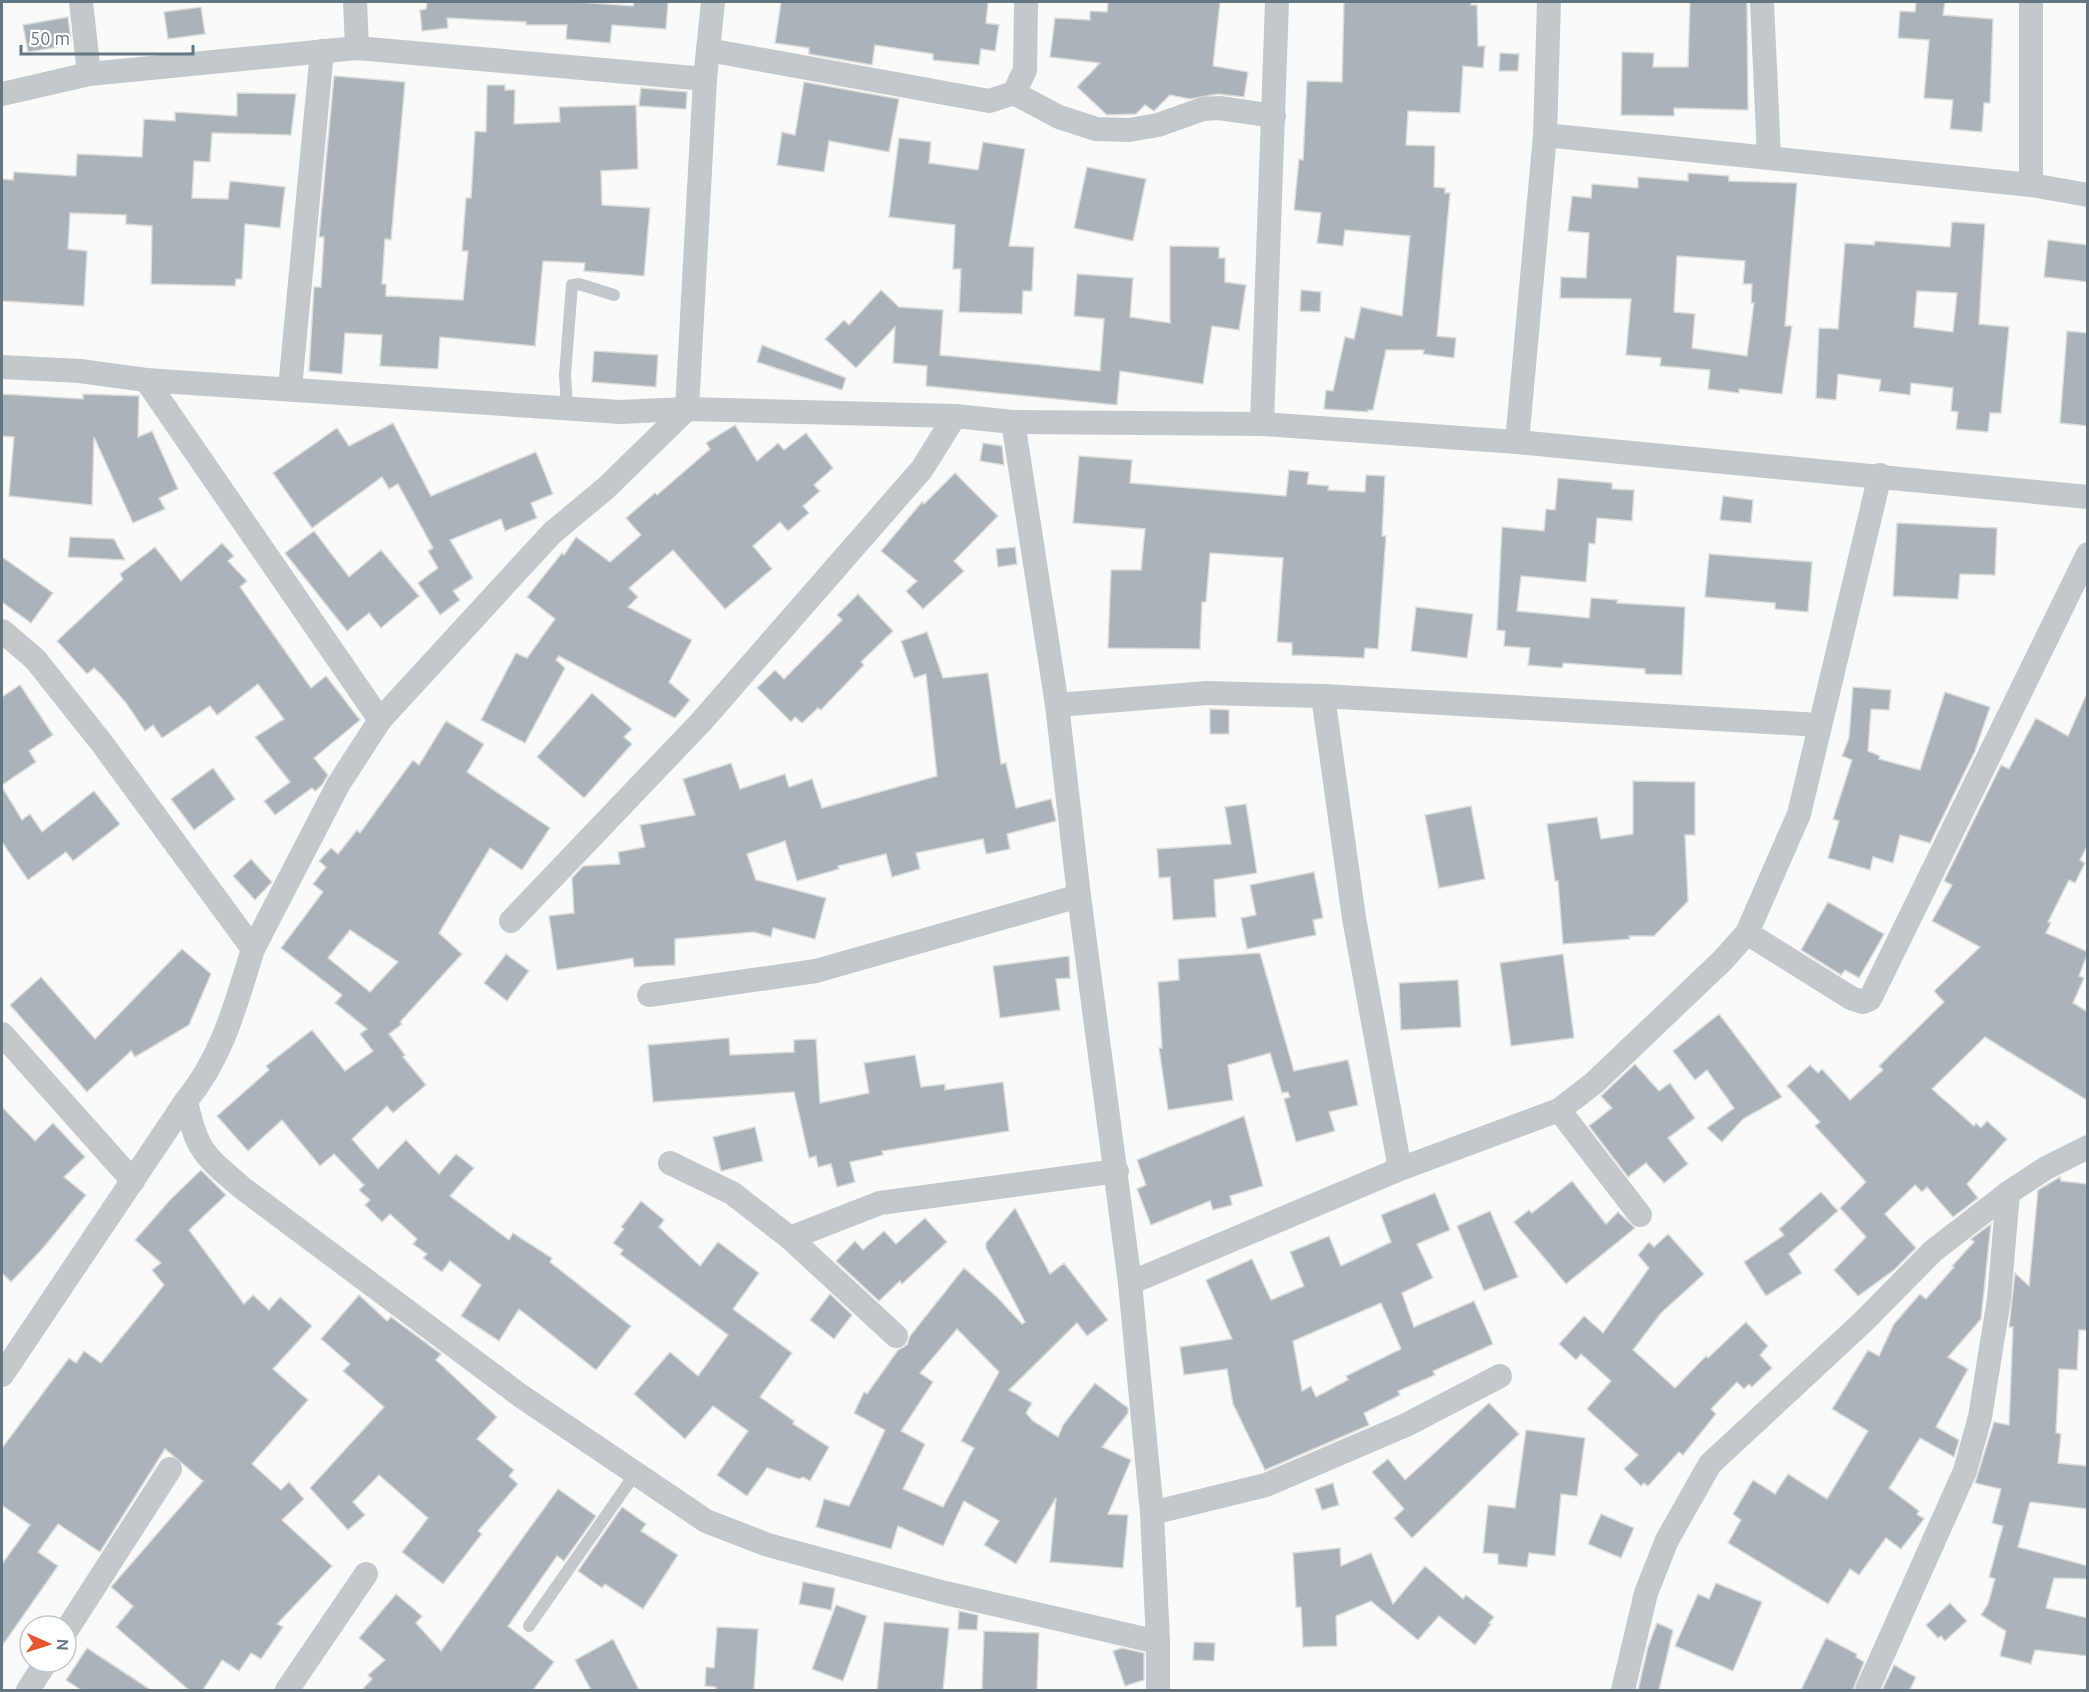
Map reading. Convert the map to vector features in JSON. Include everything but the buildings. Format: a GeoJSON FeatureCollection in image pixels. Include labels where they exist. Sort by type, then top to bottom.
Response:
{"type":"FeatureCollection","features":[{"type":"Feature","properties":{"kind":"street"},"geometry":{"type":"LineString","coordinates":[[81,2],[89,74]]}},
{"type":"Feature","properties":{"kind":"street"},"geometry":{"type":"LineString","coordinates":[[355,2],[357,48]]}},
{"type":"Feature","properties":{"kind":"street"},"geometry":{"type":"LineString","coordinates":[[2,1375],[186,1101],[204,1078],[225,1038],[253,949],[338,785],[380,720],[552,533],[606,488],[687,409],[705,79],[713,2]]}},
{"type":"Feature","properties":{"kind":"street"},"geometry":{"type":"LineString","coordinates":[[1014,93],[1025,70],[1026,2]]}},
{"type":"Feature","properties":{"kind":"street"},"geometry":{"type":"LineString","coordinates":[[1262,424],[1277,2]]}},
{"type":"Feature","properties":{"kind":"street"},"geometry":{"type":"LineString","coordinates":[[1517,442],[1545,135],[1549,2]]}},
{"type":"Feature","properties":{"kind":"street"},"geometry":{"type":"LineString","coordinates":[[1762,2],[1769,158]]}},
{"type":"Feature","properties":{"kind":"street"},"geometry":{"type":"LineString","coordinates":[[2031,2],[2031,185]]}},
{"type":"Feature","properties":{"kind":"street"},"geometry":{"type":"LineString","coordinates":[[2,94],[89,74],[357,48],[705,79]]}},
{"type":"Feature","properties":{"kind":"street"},"geometry":{"type":"LineString","coordinates":[[708,50],[989,100],[1014,93],[1059,117],[1096,129],[1129,130],[1211,109],[1274,116]]}},
{"type":"Feature","properties":{"kind":"street"},"geometry":{"type":"LineString","coordinates":[[290,388],[322,51]]}},
{"type":"Feature","properties":{"kind":"street"},"geometry":{"type":"LineString","coordinates":[[1545,135],[2031,185],[2088,195]]}},
{"type":"Feature","properties":{"kind":"street"},"geometry":{"type":"LineString","coordinates":[[2,367],[80,371],[146,380],[620,412],[687,409],[954,416],[1013,422],[1262,424],[1517,442],[1880,475],[2088,497]]}},
{"type":"Feature","properties":{"kind":"street"},"geometry":{"type":"LineString","coordinates":[[146,380],[380,720]]}},
{"type":"Feature","properties":{"kind":"street"},"geometry":{"type":"LineString","coordinates":[[511,921],[702,722],[922,469],[954,416]]}},
{"type":"Feature","properties":{"kind":"street"},"geometry":{"type":"LineString","coordinates":[[1013,422],[1058,705],[1079,896],[1130,1283],[1152,1514],[1158,1690]]}},
{"type":"Feature","properties":{"kind":"street"},"geometry":{"type":"LineString","coordinates":[[1130,1283],[1400,1169],[1559,1110],[1594,1083],[1678,1004],[1747,933],[1799,814],[1880,475]]}},
{"type":"Feature","properties":{"kind":"street"},"geometry":{"type":"LineString","coordinates":[[1747,933],[1851,999],[1863,1002],[1870,999],[2088,554]]}},
{"type":"Feature","properties":{"kind":"street"},"geometry":{"type":"LineString","coordinates":[[2,631],[34,659],[101,742],[253,949]]}},
{"type":"Feature","properties":{"kind":"street"},"geometry":{"type":"LineString","coordinates":[[1058,705],[1208,693],[1323,696],[1819,725]]}},
{"type":"Feature","properties":{"kind":"street"},"geometry":{"type":"LineString","coordinates":[[1323,696],[1354,918],[1400,1169]]}},
{"type":"Feature","properties":{"kind":"street"},"geometry":{"type":"LineString","coordinates":[[649,995],[816,971],[1079,896]]}},
{"type":"Feature","properties":{"kind":"street"},"geometry":{"type":"LineString","coordinates":[[2,1034],[133,1181]]}},
{"type":"Feature","properties":{"kind":"street"},"geometry":{"type":"LineString","coordinates":[[186,1101],[193,1133],[205,1156],[241,1187],[521,1396],[706,1521],[768,1545],[940,1592],[1158,1642]]}},
{"type":"Feature","properties":{"kind":"street"},"geometry":{"type":"LineString","coordinates":[[1559,1110],[1640,1215]]}},
{"type":"Feature","properties":{"kind":"street"},"geometry":{"type":"LineString","coordinates":[[1623,1690],[1646,1593],[1667,1540],[1710,1464],[1863,1322],[1916,1266],[2008,1193],[2046,1168],[2088,1147]]}},
{"type":"Feature","properties":{"kind":"street"},"geometry":{"type":"LineString","coordinates":[[670,1163],[732,1192],[790,1238],[896,1336]]}},
{"type":"Feature","properties":{"kind":"street"},"geometry":{"type":"LineString","coordinates":[[790,1238],[880,1203],[1117,1172]]}},
{"type":"Feature","properties":{"kind":"street"},"geometry":{"type":"LineString","coordinates":[[1867,1690],[1965,1471],[1980,1417],[1999,1299],[2008,1193]]}},
{"type":"Feature","properties":{"kind":"street"},"geometry":{"type":"LineString","coordinates":[[1152,1514],[1266,1485],[1406,1425],[1500,1376]]}},
{"type":"Feature","properties":{"kind":"street"},"geometry":{"type":"LineString","coordinates":[[77,1614],[170,1469]]}},
{"type":"Feature","properties":{"kind":"street"},"geometry":{"type":"LineString","coordinates":[[287,1690],[366,1574]]}},
{"type":"Feature","properties":{"kind":"street"},"geometry":{"type":"LineString","coordinates":[[28,1690],[38,1674]]}},
{"type":"Feature","properties":{"kind":"lane"},"geometry":{"type":"LineString","coordinates":[[567,408],[565,375],[572,285],[579,284],[614,295]]}},
{"type":"Feature","properties":{"kind":"lane"},"geometry":{"type":"LineString","coordinates":[[529,1626],[635,1474]]}}]}
